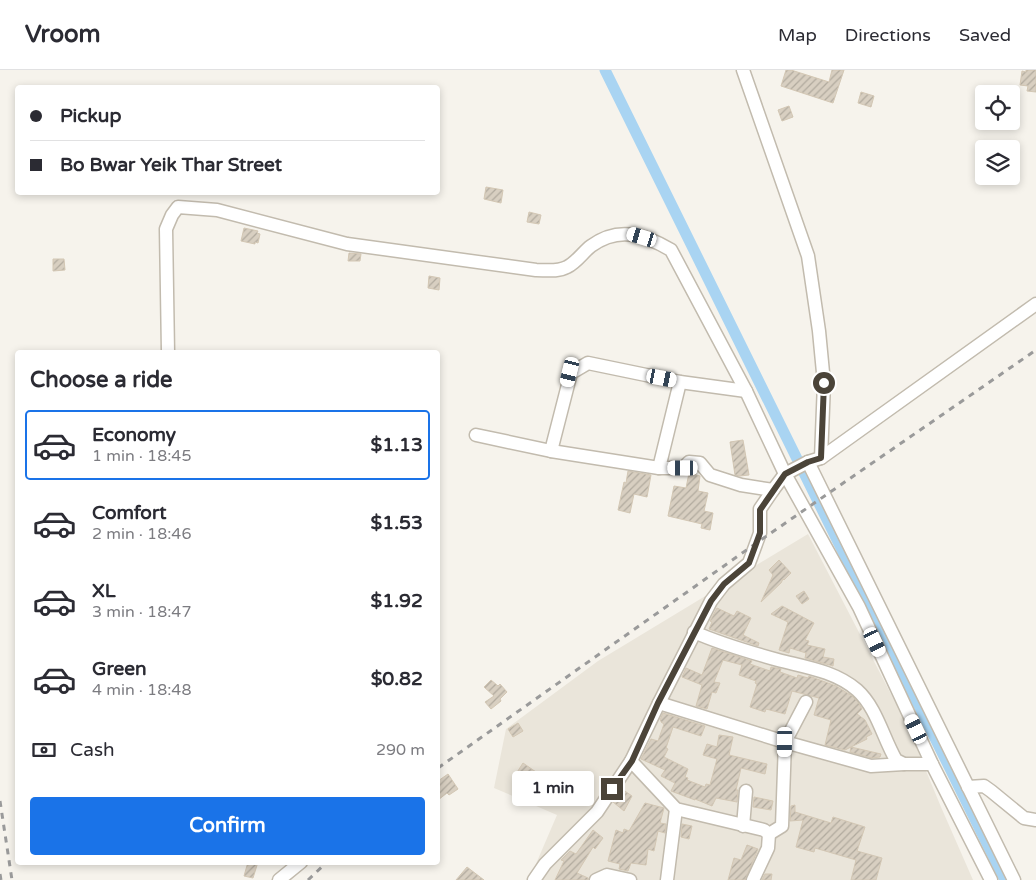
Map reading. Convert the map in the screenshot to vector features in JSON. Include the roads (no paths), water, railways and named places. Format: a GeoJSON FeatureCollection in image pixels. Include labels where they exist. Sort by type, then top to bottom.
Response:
{"type":"FeatureCollection","features":[{"type":"Feature","properties":{"kind":"street"},"geometry":{"type":"LineString","coordinates":[[742,70],[808,256],[819,331],[824,383],[821,458]]}},
{"type":"Feature","properties":{"kind":"street"},"geometry":{"type":"LineString","coordinates":[[168,350],[166,228],[178,207],[217,210],[347,244],[536,270],[556,270],[567,267],[590,247],[605,238],[628,233],[656,241],[671,250],[945,769],[968,787],[1014,880]]}},
{"type":"Feature","properties":{"kind":"street"},"geometry":{"type":"LineString","coordinates":[[534,880],[545,864],[597,812],[632,761],[658,703],[711,601],[724,584],[749,563],[760,533],[760,510],[773,490],[789,472],[808,462],[821,458],[1036,304]]}},
{"type":"Feature","properties":{"kind":"street"},"geometry":{"type":"LineString","coordinates":[[551,451],[570,372],[588,363],[680,382],[746,391]]}},
{"type":"Feature","properties":{"kind":"street"},"geometry":{"type":"LineString","coordinates":[[660,468],[680,382]]}},
{"type":"Feature","properties":{"kind":"street"},"geometry":{"type":"LineString","coordinates":[[476,435],[551,451],[660,468],[683,468],[689,462],[700,463],[710,475],[741,485],[773,490]]}},
{"type":"Feature","properties":{"kind":"street"},"geometry":{"type":"LineString","coordinates":[[808,462],[945,769],[991,880]]}},
{"type":"Feature","properties":{"kind":"street"},"geometry":{"type":"LineString","coordinates":[[694,632],[717,642],[825,672],[857,690],[868,704],[896,760],[904,764]]}},
{"type":"Feature","properties":{"kind":"street"},"geometry":{"type":"LineString","coordinates":[[769,834],[782,826],[785,742],[806,702]]}},
{"type":"Feature","properties":{"kind":"street"},"geometry":{"type":"LineString","coordinates":[[658,703],[871,766],[904,764],[945,769]]}},
{"type":"Feature","properties":{"kind":"street"},"geometry":{"type":"LineString","coordinates":[[632,761],[676,809],[764,830],[769,834]]}},
{"type":"Feature","properties":{"kind":"street"},"geometry":{"type":"LineString","coordinates":[[968,787],[984,786],[1024,818],[1036,820]]}},
{"type":"Feature","properties":{"kind":"street"},"geometry":{"type":"LineString","coordinates":[[743,826],[746,791]]}},
{"type":"Feature","properties":{"kind":"street"},"geometry":{"type":"LineString","coordinates":[[667,880],[676,809]]}},
{"type":"Feature","properties":{"kind":"street"},"geometry":{"type":"LineString","coordinates":[[753,880],[768,848],[769,834]]}},
{"type":"Feature","properties":{"kind":"street"},"geometry":{"type":"LineString","coordinates":[[279,880],[297,865]]}},
{"type":"Feature","properties":{"kind":"street"},"geometry":{"type":"LineString","coordinates":[[596,880],[608,876],[630,880]]}},
{"type":"Feature","properties":{"kind":"waterway"},"geometry":{"type":"LineString","coordinates":[[605,70],[1005,880]]}},
{"type":"Feature","properties":{"kind":"railway"},"geometry":{"type":"LineString","coordinates":[[440,767],[755,544],[1036,350]]}},
{"type":"Feature","properties":{"kind":"railway"},"geometry":{"type":"LineString","coordinates":[[0,801],[12,880]]}},
{"type":"Feature","properties":{"kind":"railway"},"geometry":{"type":"LineString","coordinates":[[308,880],[324,865]]}},
{"type":"Feature","properties":{"kind":"railway"},"geometry":{"type":"LineString","coordinates":[[0,874],[1,880]]}}]}
